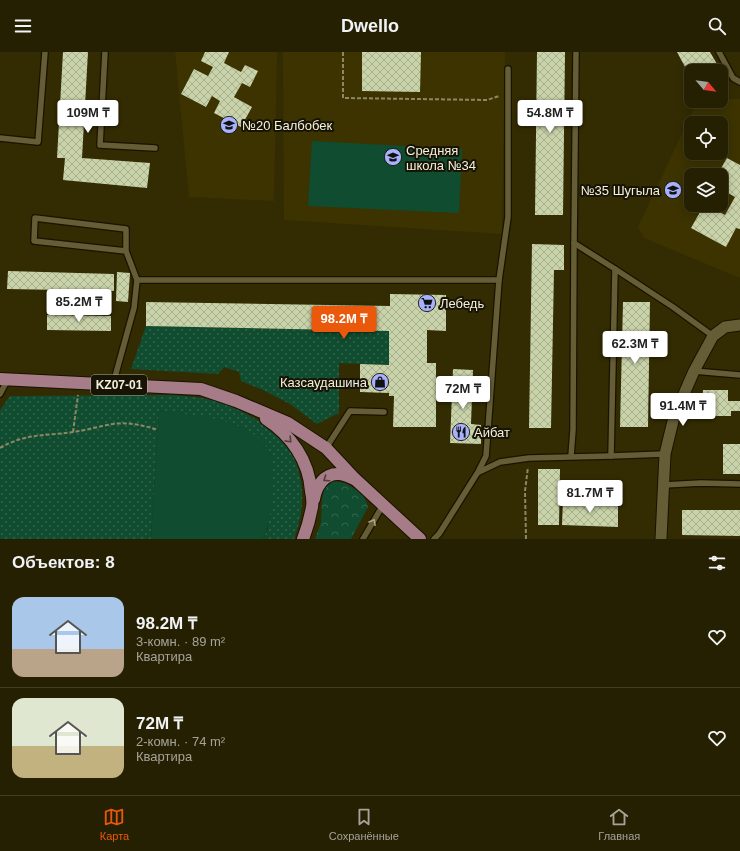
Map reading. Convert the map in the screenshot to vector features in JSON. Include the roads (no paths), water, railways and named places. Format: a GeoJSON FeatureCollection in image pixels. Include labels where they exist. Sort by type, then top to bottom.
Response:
{"type":"FeatureCollection","features":[{"type":"Feature","properties":{"kind":"main road","name":"KZ07-01"},"geometry":{"type":"LineString","coordinates":[[4,379],[202,389],[236,400],[288,424],[326,448],[355,479],[420,539]]}},
{"type":"Feature","properties":{"kind":"main road","name":"KZ07-01"},"geometry":{"type":"LineString","coordinates":[[236,400],[275,424],[295,446],[305,463],[310,481],[312,505],[307,529],[303,539]]}},
{"type":"Feature","properties":{"kind":"main road"},"geometry":{"type":"LineString","coordinates":[[312,505],[317,487],[328,475],[338,474],[355,479]]}},
{"type":"Feature","properties":{"kind":"street"},"geometry":{"type":"LineString","coordinates":[[661,539],[665,454],[674,417],[694,371],[713,336],[725,327],[740,325]]}},
{"type":"Feature","properties":{"kind":"lane"},"geometry":{"type":"LineString","coordinates":[[0,138],[38,142],[45,52]]}},
{"type":"Feature","properties":{"kind":"lane"},"geometry":{"type":"LineString","coordinates":[[105,52],[100,145],[155,148]]}},
{"type":"Feature","properties":{"kind":"lane"},"geometry":{"type":"LineString","coordinates":[[571,456],[573,430],[576,52]]}},
{"type":"Feature","properties":{"kind":"lane"},"geometry":{"type":"LineString","coordinates":[[719,52],[733,78],[740,82]]}},
{"type":"Feature","properties":{"kind":"lane"},"geometry":{"type":"LineString","coordinates":[[434,539],[439,534],[478,472],[486,456],[499,280],[508,217],[508,70]]}},
{"type":"Feature","properties":{"kind":"lane"},"geometry":{"type":"LineString","coordinates":[[112,385],[134,308],[137,280],[126,251],[126,229],[35,218],[34,241],[126,251]]}},
{"type":"Feature","properties":{"kind":"lane"},"geometry":{"type":"LineString","coordinates":[[574,243],[673,307],[713,336]]}},
{"type":"Feature","properties":{"kind":"lane"},"geometry":{"type":"LineString","coordinates":[[611,456],[614,269]]}},
{"type":"Feature","properties":{"kind":"lane"},"geometry":{"type":"LineString","coordinates":[[137,280],[499,280]]}},
{"type":"Feature","properties":{"kind":"lane"},"geometry":{"type":"LineString","coordinates":[[694,371],[740,375]]}},
{"type":"Feature","properties":{"kind":"lane"},"geometry":{"type":"LineString","coordinates":[[0,394],[4,379]]}},
{"type":"Feature","properties":{"kind":"lane"},"geometry":{"type":"LineString","coordinates":[[326,448],[350,411],[384,412]]}},
{"type":"Feature","properties":{"kind":"lane"},"geometry":{"type":"LineString","coordinates":[[478,472],[500,462],[529,458],[665,454]]}},
{"type":"Feature","properties":{"kind":"lane"},"geometry":{"type":"LineString","coordinates":[[664,485],[701,483],[740,484]]}},
{"type":"Feature","properties":{"kind":"lane"},"geometry":{"type":"LineString","coordinates":[[363,539],[382,505]]}},
{"type":"Feature","properties":{"kind":"place","name":"№20 Балбобек"},"geometry":{"type":"Point","coordinates":[229,125]}},
{"type":"Feature","properties":{"kind":"place","name":"Средняя школа №34"},"geometry":{"type":"Point","coordinates":[393,157]}},
{"type":"Feature","properties":{"kind":"place","name":"№35 Шугыла"},"geometry":{"type":"Point","coordinates":[673,190]}},
{"type":"Feature","properties":{"kind":"place","name":"Лебедь"},"geometry":{"type":"Point","coordinates":[427,303]}},
{"type":"Feature","properties":{"kind":"place","name":"Казсаудашина"},"geometry":{"type":"Point","coordinates":[380,382]}},
{"type":"Feature","properties":{"kind":"place","name":"Айбат"},"geometry":{"type":"Point","coordinates":[461,432]}}]}
